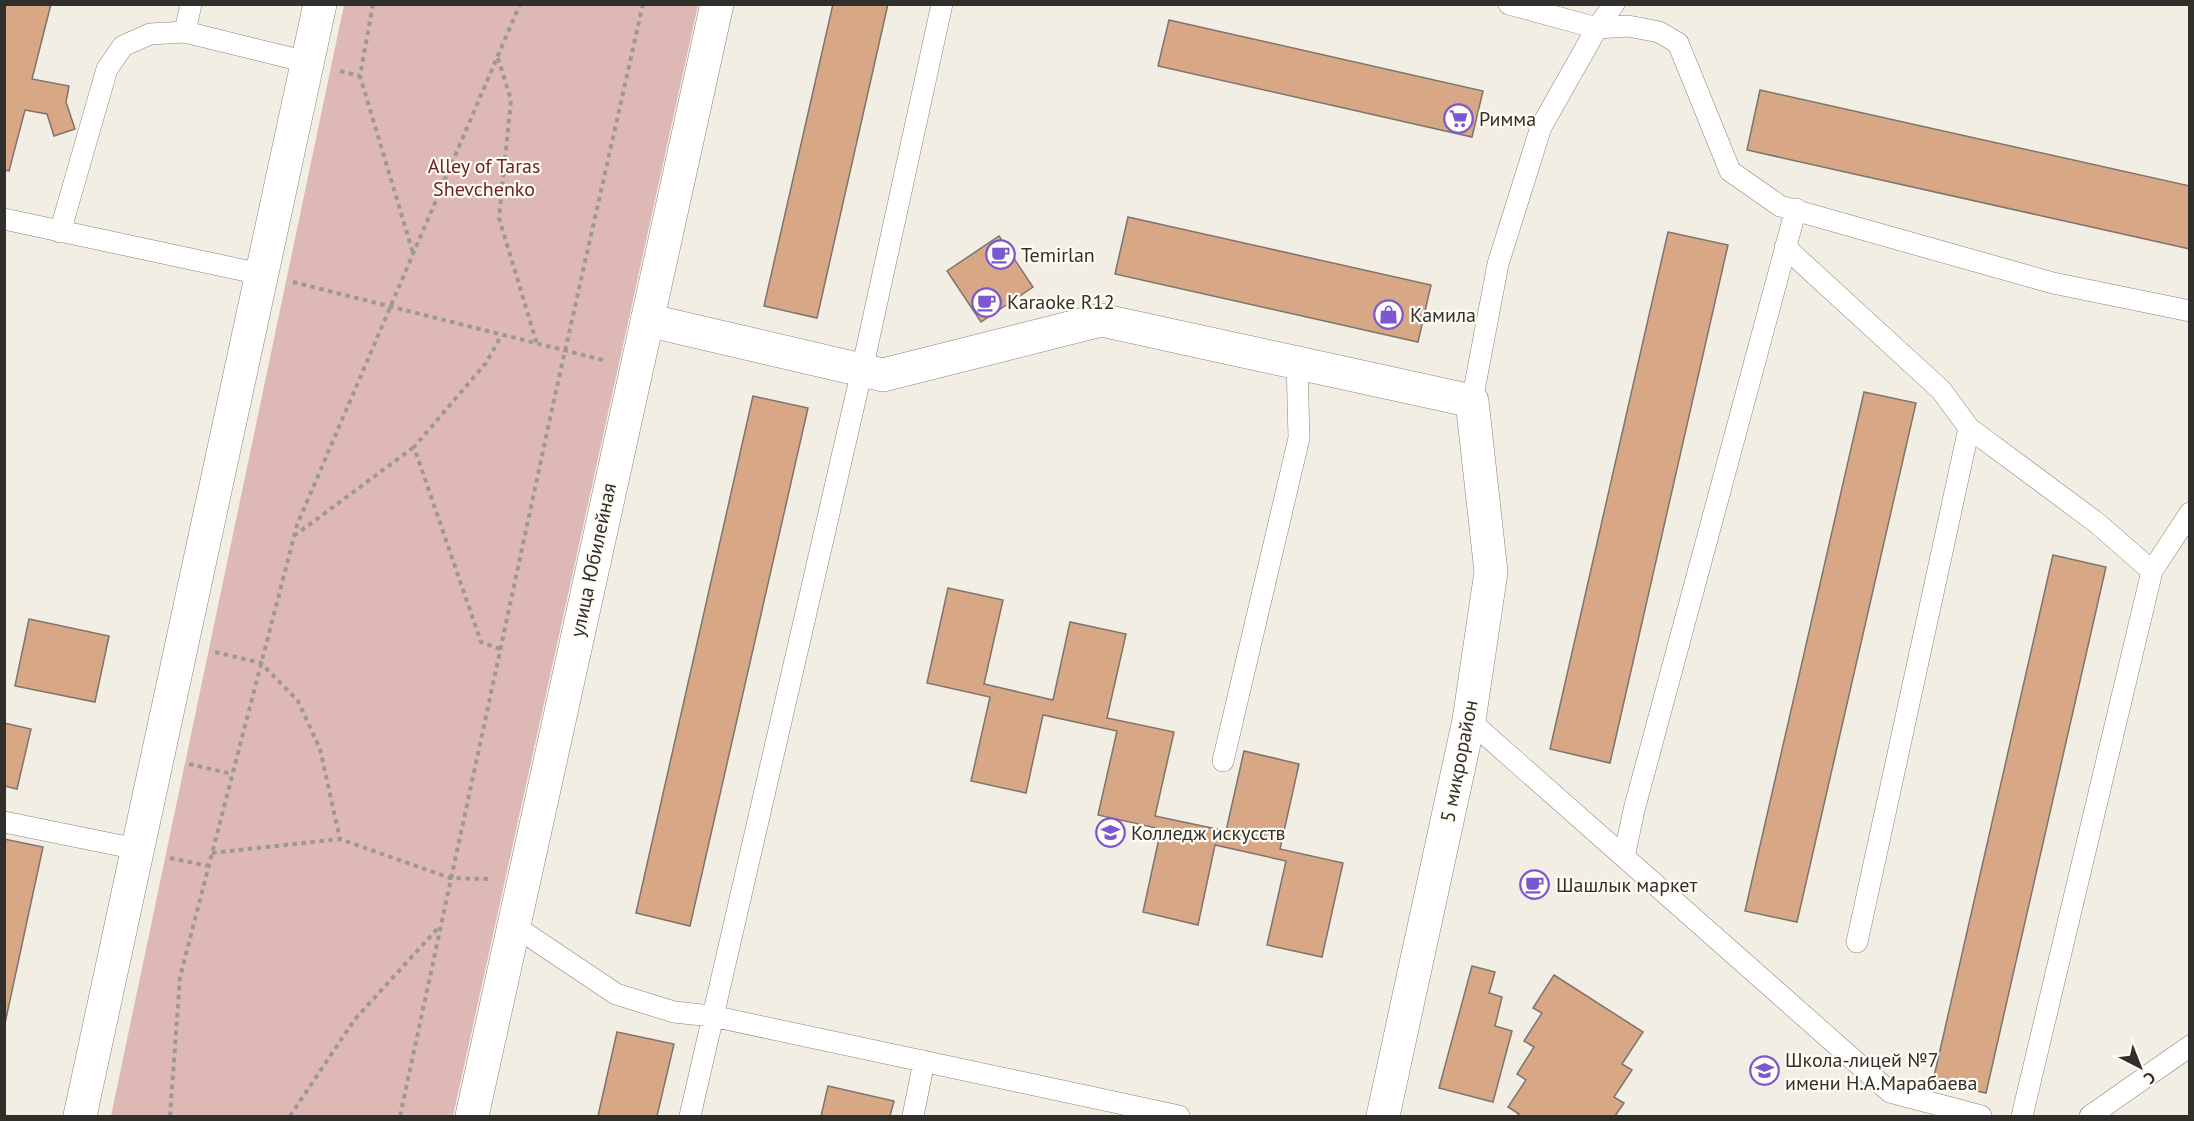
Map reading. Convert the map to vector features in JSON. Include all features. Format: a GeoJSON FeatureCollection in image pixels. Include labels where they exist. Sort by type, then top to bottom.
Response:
{"type":"FeatureCollection","features":[{"type":"Feature","properties":{"kind":"street"},"geometry":{"type":"LineString","coordinates":[[80,1116],[151,853],[261,274],[320,4]]}},
{"type":"Feature","properties":{"kind":"street","name":"улица Юбилейная"},"geometry":{"type":"LineString","coordinates":[[472,1116],[717,4]]}},
{"type":"Feature","properties":{"kind":"street"},"geometry":{"type":"LineString","coordinates":[[647,320],[884,375],[1101,320],[1472,401]]}},
{"type":"Feature","properties":{"kind":"street","name":"5 микрорайон"},"geometry":{"type":"LineString","coordinates":[[1383,1116],[1469,720],[1491,572],[1472,401]]}},
{"type":"Feature","properties":{"kind":"lane"},"geometry":{"type":"LineString","coordinates":[[185,32],[191,4]]}},
{"type":"Feature","properties":{"kind":"lane"},"geometry":{"type":"LineString","coordinates":[[690,1116],[862,370],[942,4]]}},
{"type":"Feature","properties":{"kind":"lane"},"geometry":{"type":"LineString","coordinates":[[1509,4],[1597,27],[1628,26],[1659,32],[1678,43],[1730,171],[1780,206],[2053,283],[2190,311]]}},
{"type":"Feature","properties":{"kind":"lane"},"geometry":{"type":"LineString","coordinates":[[1472,401],[1498,264],[1541,127],[1597,27],[1614,4]]}},
{"type":"Feature","properties":{"kind":"lane"},"geometry":{"type":"LineString","coordinates":[[60,232],[106,69],[123,46],[150,34],[185,32],[307,62]]}},
{"type":"Feature","properties":{"kind":"lane"},"geometry":{"type":"LineString","coordinates":[[1624,857],[1634,810],[1796,209]]}},
{"type":"Feature","properties":{"kind":"lane"},"geometry":{"type":"LineString","coordinates":[[4,219],[261,274]]}},
{"type":"Feature","properties":{"kind":"lane"},"geometry":{"type":"LineString","coordinates":[[1785,247],[1941,390],[1969,428],[2097,523],[2152,571]]}},
{"type":"Feature","properties":{"kind":"lane"},"geometry":{"type":"LineString","coordinates":[[1223,761],[1299,438],[1297,363]]}},
{"type":"Feature","properties":{"kind":"lane"},"geometry":{"type":"LineString","coordinates":[[1857,942],[1969,428]]}},
{"type":"Feature","properties":{"kind":"lane"},"geometry":{"type":"LineString","coordinates":[[2022,1116],[2152,571],[2190,513]]}},
{"type":"Feature","properties":{"kind":"lane"},"geometry":{"type":"LineString","coordinates":[[1469,720],[1890,1092],[1981,1116]]}},
{"type":"Feature","properties":{"kind":"lane"},"geometry":{"type":"LineString","coordinates":[[4,822],[151,853]]}},
{"type":"Feature","properties":{"kind":"lane"},"geometry":{"type":"LineString","coordinates":[[513,925],[616,994],[674,1012],[712,1016],[924,1061],[1143,1113],[1179,1116]]}},
{"type":"Feature","properties":{"kind":"lane"},"geometry":{"type":"LineString","coordinates":[[2090,1116],[2190,1046]]}},
{"type":"Feature","properties":{"kind":"lane"},"geometry":{"type":"LineString","coordinates":[[913,1116],[924,1061]]}},
{"type":"Feature","properties":{"kind":"path"},"geometry":{"type":"LineString","coordinates":[[374,4],[360,76],[413,254]]}},
{"type":"Feature","properties":{"kind":"path"},"geometry":{"type":"LineString","coordinates":[[170,1116],[180,977],[297,525],[520,4]]}},
{"type":"Feature","properties":{"kind":"path"},"geometry":{"type":"LineString","coordinates":[[400,1116],[564,351],[643,4]]}},
{"type":"Feature","properties":{"kind":"path"},"geometry":{"type":"LineString","coordinates":[[497,58],[511,100],[499,218],[537,344]]}},
{"type":"Feature","properties":{"kind":"path"},"geometry":{"type":"LineString","coordinates":[[261,274],[636,368]]}},
{"type":"Feature","properties":{"kind":"path"},"geometry":{"type":"LineString","coordinates":[[294,536],[414,447],[486,363],[501,336]]}},
{"type":"Feature","properties":{"kind":"path"},"geometry":{"type":"LineString","coordinates":[[414,447],[481,642],[500,649]]}},
{"type":"Feature","properties":{"kind":"path"},"geometry":{"type":"LineString","coordinates":[[207,651],[261,663],[298,701],[320,748],[340,839]]}},
{"type":"Feature","properties":{"kind":"path"},"geometry":{"type":"LineString","coordinates":[[178,762],[232,774]]}},
{"type":"Feature","properties":{"kind":"path"},"geometry":{"type":"LineString","coordinates":[[212,853],[340,839],[450,878],[523,880]]}},
{"type":"Feature","properties":{"kind":"path"},"geometry":{"type":"LineString","coordinates":[[151,853],[208,866]]}},
{"type":"Feature","properties":{"kind":"path"},"geometry":{"type":"LineString","coordinates":[[290,1116],[355,1019],[440,926]]}},
{"type":"Feature","properties":{"kind":"green space","name":"Alley of Taras Shevchenko"},"geometry":{"type":"Polygon","coordinates":[[[344,5],[698,5],[453,1116],[111,1116],[344,5]]]}},
{"type":"Feature","properties":{"kind":"building"},"geometry":{"type":"Polygon","coordinates":[[[4,4],[51,4],[32,79],[69,86],[66,102],[75,129],[54,136],[47,114],[25,110],[9,171],[4,170],[4,4]]]}},
{"type":"Feature","properties":{"kind":"building"},"geometry":{"type":"Polygon","coordinates":[[[833,4],[888,4],[817,318],[764,306],[833,4]]]}},
{"type":"Feature","properties":{"kind":"building"},"geometry":{"type":"Polygon","coordinates":[[[1169,20],[1483,91],[1472,137],[1158,66],[1169,20]]]}},
{"type":"Feature","properties":{"kind":"building"},"geometry":{"type":"Polygon","coordinates":[[[1760,90],[2190,186],[2190,249],[1747,150],[1760,90]]]}},
{"type":"Feature","properties":{"kind":"building"},"geometry":{"type":"Polygon","coordinates":[[[1128,217],[1431,285],[1418,342],[1115,274],[1128,217]]]}},
{"type":"Feature","properties":{"kind":"building"},"geometry":{"type":"Polygon","coordinates":[[[1668,232],[1728,245],[1610,763],[1550,749],[1668,232]]]}},
{"type":"Feature","properties":{"kind":"building"},"geometry":{"type":"Polygon","coordinates":[[[999,236],[1033,287],[981,322],[947,271],[999,236]]]}},
{"type":"Feature","properties":{"kind":"building"},"geometry":{"type":"Polygon","coordinates":[[[1864,392],[1916,403],[1797,922],[1745,911],[1864,392]]]}},
{"type":"Feature","properties":{"kind":"building"},"geometry":{"type":"Polygon","coordinates":[[[753,396],[808,408],[690,926],[636,913],[753,396]]]}},
{"type":"Feature","properties":{"kind":"building"},"geometry":{"type":"Polygon","coordinates":[[[2053,555],[2106,567],[1986,1093],[1933,1081],[2053,555]]]}},
{"type":"Feature","properties":{"kind":"building"},"geometry":{"type":"Polygon","coordinates":[[[948,588],[1003,600],[984,684],[1053,700],[1070,622],[1126,634],[1107,718],[1174,732],[1155,816],[1226,831],[1244,751],[1299,764],[1280,849],[1343,863],[1322,957],[1267,945],[1286,861],[1215,845],[1198,925],[1143,912],[1161,829],[1098,815],[1117,731],[1043,715],[1026,793],[971,781],[990,697],[927,683],[948,588]]]}},
{"type":"Feature","properties":{"kind":"building"},"geometry":{"type":"Polygon","coordinates":[[[29,619],[109,636],[95,702],[15,686],[29,619]]]}},
{"type":"Feature","properties":{"kind":"building"},"geometry":{"type":"Polygon","coordinates":[[[4,723],[31,729],[17,789],[4,786],[4,723]]]}},
{"type":"Feature","properties":{"kind":"building"},"geometry":{"type":"Polygon","coordinates":[[[4,839],[43,847],[4,1028],[4,839]]]}},
{"type":"Feature","properties":{"kind":"building"},"geometry":{"type":"Polygon","coordinates":[[[1472,966],[1495,972],[1489,993],[1502,997],[1495,1026],[1512,1031],[1493,1102],[1439,1088],[1472,966]]]}},
{"type":"Feature","properties":{"kind":"building"},"geometry":{"type":"Polygon","coordinates":[[[1554,975],[1643,1032],[1622,1064],[1632,1070],[1614,1097],[1624,1103],[1615,1116],[1517,1116],[1519,1114],[1508,1107],[1526,1080],[1517,1074],[1534,1047],[1524,1041],[1542,1013],[1533,1008],[1554,975]]]}},
{"type":"Feature","properties":{"kind":"building"},"geometry":{"type":"Polygon","coordinates":[[[617,1032],[674,1044],[657,1116],[598,1116],[617,1032]]]}},
{"type":"Feature","properties":{"kind":"building"},"geometry":{"type":"Polygon","coordinates":[[[828,1086],[894,1101],[890,1116],[821,1116],[828,1086]]]}},
{"type":"Feature","properties":{"kind":"place","name":"Римма"},"geometry":{"type":"Point","coordinates":[1458,119]}},
{"type":"Feature","properties":{"kind":"place","name":"Temirlan"},"geometry":{"type":"Point","coordinates":[1000,255]}},
{"type":"Feature","properties":{"kind":"place","name":"Karaoke R12"},"geometry":{"type":"Point","coordinates":[986,302]}},
{"type":"Feature","properties":{"kind":"place","name":"Камила"},"geometry":{"type":"Point","coordinates":[1389,315]}},
{"type":"Feature","properties":{"kind":"place","name":"Колледж искусств"},"geometry":{"type":"Point","coordinates":[1110,833]}},
{"type":"Feature","properties":{"kind":"place","name":"Шашлык маркет"},"geometry":{"type":"Point","coordinates":[1535,885]}},
{"type":"Feature","properties":{"kind":"place","name":"Школа-лицей №7 имени Н.А.Марабаева"},"geometry":{"type":"Point","coordinates":[1764,1071]}}]}
